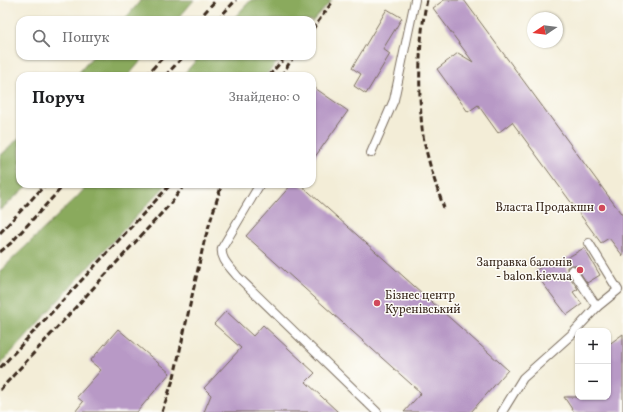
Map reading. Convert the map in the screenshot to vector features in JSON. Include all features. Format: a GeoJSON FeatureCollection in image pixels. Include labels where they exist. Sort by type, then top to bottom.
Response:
{"type":"FeatureCollection","features":[{"type":"Feature","properties":{"kind":"lane"},"geometry":{"type":"LineString","coordinates":[[371,153],[394,100],[416,0]]}},
{"type":"Feature","properties":{"kind":"lane"},"geometry":{"type":"LineString","coordinates":[[258,188],[222,248],[221,254],[224,260],[237,276],[377,412]]}},
{"type":"Feature","properties":{"kind":"lane"},"geometry":{"type":"LineString","coordinates":[[502,412],[523,378],[571,335],[597,307],[618,290],[588,243]]}},
{"type":"Feature","properties":{"kind":"lane"},"geometry":{"type":"LineString","coordinates":[[572,270],[597,307]]}},
{"type":"Feature","properties":{"kind":"green space"},"geometry":{"type":"Polygon","coordinates":[[[141,0],[194,0],[180,16],[127,16],[141,0]]]}},
{"type":"Feature","properties":{"kind":"green space"},"geometry":{"type":"Polygon","coordinates":[[[251,0],[332,0],[316,18],[316,16],[236,16],[251,0]]]}},
{"type":"Feature","properties":{"kind":"green space"},"geometry":{"type":"Polygon","coordinates":[[[90,60],[142,60],[131,72],[79,72],[90,60]]]}},
{"type":"Feature","properties":{"kind":"green space"},"geometry":{"type":"Polygon","coordinates":[[[196,60],[279,60],[269,72],[186,72],[196,60]]]}},
{"type":"Feature","properties":{"kind":"green space"},"geometry":{"type":"Polygon","coordinates":[[[16,141],[16,188],[25,188],[0,210],[0,156],[16,141]]]}},
{"type":"Feature","properties":{"kind":"green space"},"geometry":{"type":"Polygon","coordinates":[[[85,188],[163,188],[93,262],[0,365],[0,271],[85,188]]]}},
{"type":"Feature","properties":{"kind":"building"},"geometry":{"type":"Polygon","coordinates":[[[444,0],[464,0],[623,216],[623,256],[609,238],[601,243],[512,122],[498,133],[478,105],[468,112],[437,69],[458,53],[473,62],[433,8],[444,0]]]}},
{"type":"Feature","properties":{"kind":"building"},"geometry":{"type":"Polygon","coordinates":[[[387,9],[402,18],[383,49],[390,54],[366,94],[354,86],[361,74],[352,68],[387,9]]]}},
{"type":"Feature","properties":{"kind":"building"},"geometry":{"type":"Polygon","coordinates":[[[316,89],[348,111],[316,155],[316,89]]]}},
{"type":"Feature","properties":{"kind":"building","name":"Бізнес центр Куренівський"},"geometry":{"type":"Polygon","coordinates":[[[288,188],[304,188],[508,370],[471,412],[404,412],[421,393],[246,236],[288,188]]]}},
{"type":"Feature","properties":{"kind":"building"},"geometry":{"type":"Polygon","coordinates":[[[584,248],[600,275],[587,283],[575,265],[567,267],[567,273],[578,289],[573,292],[582,304],[567,315],[534,272],[549,261],[553,266],[584,248]]]}},
{"type":"Feature","properties":{"kind":"building"},"geometry":{"type":"Polygon","coordinates":[[[226,311],[253,336],[263,325],[315,373],[306,382],[338,412],[204,412],[211,395],[204,388],[241,348],[214,324],[226,311]]]}},
{"type":"Feature","properties":{"kind":"building"},"geometry":{"type":"Polygon","coordinates":[[[118,329],[170,373],[137,412],[75,412],[83,402],[77,397],[101,370],[90,361],[118,329]]]}},
{"type":"Feature","properties":{"kind":"building"},"geometry":{"type":"Polygon","coordinates":[[[623,334],[623,412],[574,412],[564,397],[575,397],[575,400],[611,400],[611,343],[623,334]]]}},
{"type":"Feature","properties":{"kind":"railway"},"geometry":{"type":"LineString","coordinates":[[202,16],[216,0]]}},
{"type":"Feature","properties":{"kind":"railway"},"geometry":{"type":"LineString","coordinates":[[221,16],[236,0]]}},
{"type":"Feature","properties":{"kind":"railway"},"geometry":{"type":"LineString","coordinates":[[427,0],[421,36],[420,98],[422,125],[428,158],[444,208]]}},
{"type":"Feature","properties":{"kind":"railway"},"geometry":{"type":"LineString","coordinates":[[316,24],[333,1]]}},
{"type":"Feature","properties":{"kind":"railway"},"geometry":{"type":"LineString","coordinates":[[150,72],[160,60]]}},
{"type":"Feature","properties":{"kind":"railway"},"geometry":{"type":"LineString","coordinates":[[169,72],[180,60]]}},
{"type":"Feature","properties":{"kind":"railway"},"geometry":{"type":"LineString","coordinates":[[272,72],[283,60]]}},
{"type":"Feature","properties":{"kind":"railway"},"geometry":{"type":"LineString","coordinates":[[284,72],[291,60]]}},
{"type":"Feature","properties":{"kind":"railway"},"geometry":{"type":"LineString","coordinates":[[0,233],[42,188]]}},
{"type":"Feature","properties":{"kind":"railway"},"geometry":{"type":"LineString","coordinates":[[0,252],[11,243],[61,188]]}},
{"type":"Feature","properties":{"kind":"railway"},"geometry":{"type":"LineString","coordinates":[[0,368],[167,188]]}},
{"type":"Feature","properties":{"kind":"railway"},"geometry":{"type":"LineString","coordinates":[[0,390],[171,203],[182,188]]}},
{"type":"Feature","properties":{"kind":"railway"},"geometry":{"type":"LineString","coordinates":[[162,412],[174,377],[204,242],[221,188]]}},
{"type":"Feature","properties":{"kind":"place","name":"Власта Продакшн"},"geometry":{"type":"Point","coordinates":[602,208]}},
{"type":"Feature","properties":{"kind":"place","name":"Заправка балонів - balon.kiev.ua"},"geometry":{"type":"Point","coordinates":[580,270]}},
{"type":"Feature","properties":{"kind":"place","name":"Бізнес центр Куренівський"},"geometry":{"type":"Point","coordinates":[377,303]}}]}
